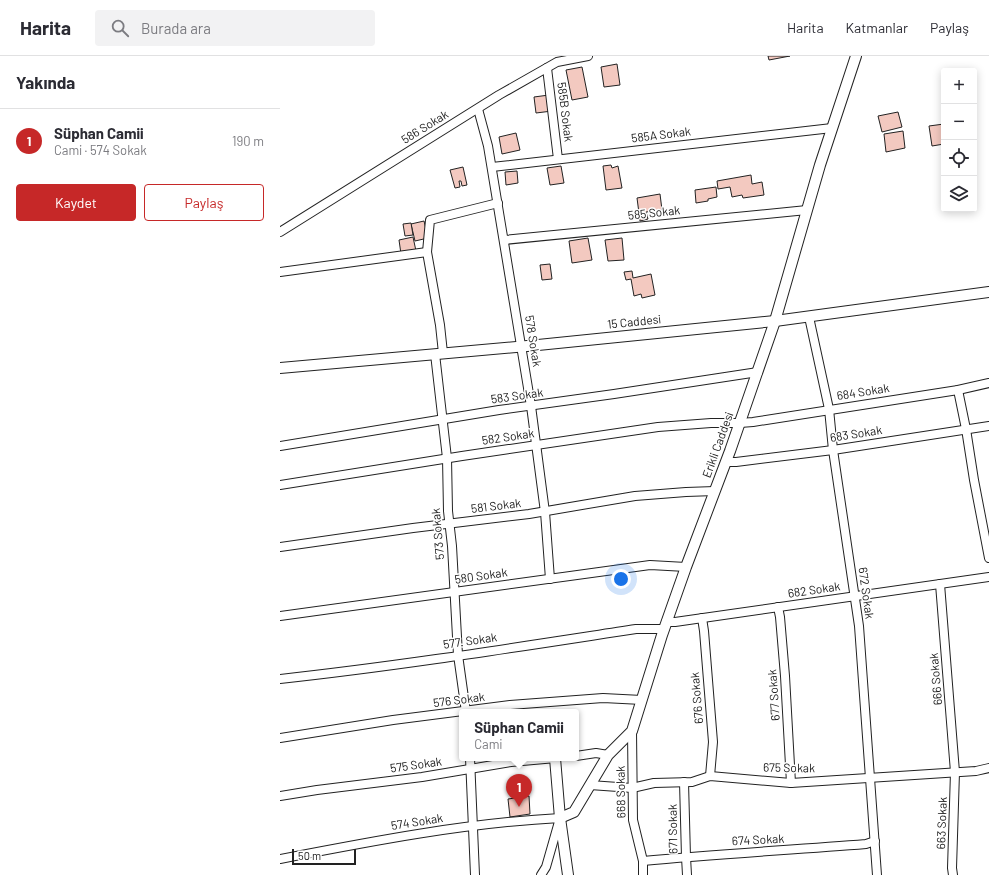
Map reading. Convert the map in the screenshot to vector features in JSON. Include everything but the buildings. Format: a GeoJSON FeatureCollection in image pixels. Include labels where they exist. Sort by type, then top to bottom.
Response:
{"type":"FeatureCollection","features":[{"type":"Feature","properties":{"kind":"street","name":"586 Sokak"},"geometry":{"type":"LineString","coordinates":[[280,232],[499,95],[557,62],[588,56]]}},
{"type":"Feature","properties":{"kind":"street","name":"Erikli Caddesi"},"geometry":{"type":"LineString","coordinates":[[632,731],[665,626],[726,462],[775,321],[820,164],[856,56]]}},
{"type":"Feature","properties":{"kind":"street","name":"585B Sokak"},"geometry":{"type":"LineString","coordinates":[[547,68],[558,159]]}},
{"type":"Feature","properties":{"kind":"street","name":"578 Sokak"},"geometry":{"type":"LineString","coordinates":[[478,109],[492,167],[522,346],[537,445],[550,579]]}},
{"type":"Feature","properties":{"kind":"street","name":"585A Sokak"},"geometry":{"type":"LineString","coordinates":[[492,167],[832,128]]}},
{"type":"Feature","properties":{"kind":"street","name":"573 Sokak"},"geometry":{"type":"LineString","coordinates":[[466,709],[458,655],[452,546],[449,524],[446,458],[442,420],[439,354],[440,325],[427,252],[430,220],[498,203]]}},
{"type":"Feature","properties":{"kind":"street","name":"585 Sokak"},"geometry":{"type":"LineString","coordinates":[[504,240],[807,210]]}},
{"type":"Feature","properties":{"kind":"street"},"geometry":{"type":"LineString","coordinates":[[280,272],[427,252]]}},
{"type":"Feature","properties":{"kind":"street","name":"15 Caddesi"},"geometry":{"type":"LineString","coordinates":[[280,368],[775,321],[989,292]]}},
{"type":"Feature","properties":{"kind":"street","name":"672 Sokak"},"geometry":{"type":"LineString","coordinates":[[808,317],[829,409],[833,450],[859,626],[877,875]]}},
{"type":"Feature","properties":{"kind":"street","name":"583 Sokak"},"geometry":{"type":"LineString","coordinates":[[280,446],[758,372]]}},
{"type":"Feature","properties":{"kind":"street","name":"684 Sokak"},"geometry":{"type":"LineString","coordinates":[[740,423],[958,390],[989,383]]}},
{"type":"Feature","properties":{"kind":"street"},"geometry":{"type":"LineString","coordinates":[[958,390],[989,558]]}},
{"type":"Feature","properties":{"kind":"street","name":"582 Sokak"},"geometry":{"type":"LineString","coordinates":[[280,485],[446,458],[658,427],[711,423],[740,423]]}},
{"type":"Feature","properties":{"kind":"street","name":"683 Sokak"},"geometry":{"type":"LineString","coordinates":[[726,462],[833,450],[989,426]]}},
{"type":"Feature","properties":{"kind":"street","name":"581 Sokak"},"geometry":{"type":"LineString","coordinates":[[280,547],[413,528],[544,512],[635,496],[715,491]]}},
{"type":"Feature","properties":{"kind":"street","name":"580 Sokak"},"geometry":{"type":"LineString","coordinates":[[280,616],[650,565],[686,567]]}},
{"type":"Feature","properties":{"kind":"street","name":"682 Sokak"},"geometry":{"type":"LineString","coordinates":[[665,626],[675,622],[989,576]]}},
{"type":"Feature","properties":{"kind":"street","name":"666 Sokak"},"geometry":{"type":"LineString","coordinates":[[940,584],[955,772]]}},
{"type":"Feature","properties":{"kind":"street","name":"677 Sokak"},"geometry":{"type":"LineString","coordinates":[[778,607],[784,662],[791,783]]}},
{"type":"Feature","properties":{"kind":"street","name":"676 Sokak"},"geometry":{"type":"LineString","coordinates":[[702,618],[713,742],[710,776]]}},
{"type":"Feature","properties":{"kind":"street","name":"577. Sokak"},"geometry":{"type":"LineString","coordinates":[[280,679],[665,626]]}},
{"type":"Feature","properties":{"kind":"street","name":"576 Sokak"},"geometry":{"type":"LineString","coordinates":[[481,709],[510,705],[602,698],[642,700]]}},
{"type":"Feature","properties":{"kind":"street","name":"576 Sokak"},"geometry":{"type":"LineString","coordinates":[[280,738],[393,720],[459,712]]}},
{"type":"Feature","properties":{"kind":"street"},"geometry":{"type":"LineString","coordinates":[[560,818],[574,812],[608,755],[632,731]]}},
{"type":"Feature","properties":{"kind":"street","name":"668 Sokak"},"geometry":{"type":"LineString","coordinates":[[632,731],[633,820],[642,861],[643,875]]}},
{"type":"Feature","properties":{"kind":"street"},"geometry":{"type":"LineString","coordinates":[[579,756],[596,753],[608,755]]}},
{"type":"Feature","properties":{"kind":"street"},"geometry":{"type":"LineString","coordinates":[[470,761],[475,875]]}},
{"type":"Feature","properties":{"kind":"street","name":"575 Sokak"},"geometry":{"type":"LineString","coordinates":[[280,796],[422,777],[522,761]]}},
{"type":"Feature","properties":{"kind":"street"},"geometry":{"type":"LineString","coordinates":[[556,761],[560,818],[568,875]]}},
{"type":"Feature","properties":{"kind":"street","name":"675 Sokak"},"geometry":{"type":"LineString","coordinates":[[590,785],[632,788],[654,783],[692,782],[710,776],[791,783],[955,772],[989,768]]}},
{"type":"Feature","properties":{"kind":"street","name":"663 Sokak"},"geometry":{"type":"LineString","coordinates":[[953,875],[955,772]]}},
{"type":"Feature","properties":{"kind":"street","name":"671 Sokak"},"geometry":{"type":"LineString","coordinates":[[684,782],[687,875]]}},
{"type":"Feature","properties":{"kind":"street"},"geometry":{"type":"LineString","coordinates":[[541,875],[546,867],[560,818]]}},
{"type":"Feature","properties":{"kind":"street","name":"574 Sokak"},"geometry":{"type":"LineString","coordinates":[[280,859],[345,846],[472,826],[521,820],[560,818]]}},
{"type":"Feature","properties":{"kind":"street","name":"674 Sokak"},"geometry":{"type":"LineString","coordinates":[[642,861],[866,844],[874,841]]}},
{"type":"Feature","properties":{"kind":"place","name":"Süphan Camii"},"geometry":{"type":"Point","coordinates":[519,807]}}]}
